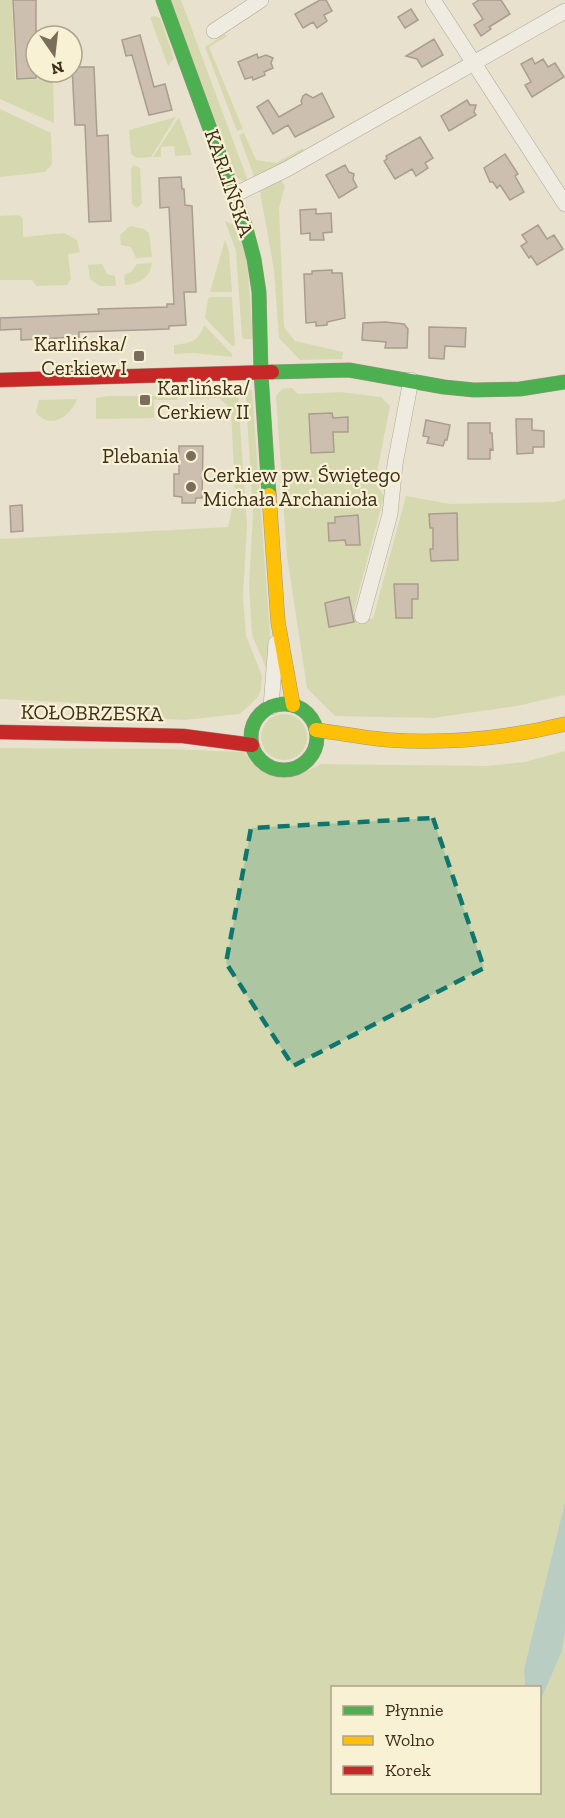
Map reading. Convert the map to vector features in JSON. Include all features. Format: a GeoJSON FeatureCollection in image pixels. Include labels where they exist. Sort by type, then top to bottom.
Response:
{"type":"FeatureCollection","features":[{"type":"Feature","properties":{"kind":"street","name":"KARLIŃSKA"},"geometry":{"type":"LineString","coordinates":[[163,0],[245,225],[256,271],[278,622],[293,705]]}},
{"type":"Feature","properties":{"kind":"street"},"geometry":{"type":"LineString","coordinates":[[214,31],[261,0]]}},
{"type":"Feature","properties":{"kind":"street"},"geometry":{"type":"LineString","coordinates":[[433,0],[565,204]]}},
{"type":"Feature","properties":{"kind":"street"},"geometry":{"type":"LineString","coordinates":[[234,195],[286,169],[565,11]]}},
{"type":"Feature","properties":{"kind":"street"},"geometry":{"type":"LineString","coordinates":[[0,380],[348,370],[379,373],[446,387],[475,389],[527,388],[565,382]]}},
{"type":"Feature","properties":{"kind":"street"},"geometry":{"type":"LineString","coordinates":[[362,616],[390,514],[395,464],[411,380]]}},
{"type":"Feature","properties":{"kind":"street","name":"KARLIŃSKA"},"geometry":{"type":"LineString","coordinates":[[271,707],[278,622]]}},
{"type":"Feature","properties":{"kind":"street"},"geometry":{"type":"LineString","coordinates":[[293,705],[306,712],[316,730],[315,749],[303,764],[286,770],[269,766],[261,761],[242,728],[271,707],[293,705]]}},
{"type":"Feature","properties":{"kind":"street"},"geometry":{"type":"LineString","coordinates":[[315,749],[390,740],[466,740],[565,724]]}},
{"type":"Feature","properties":{"kind":"street","name":"KOŁOBRZESKA"},"geometry":{"type":"LineString","coordinates":[[183,736],[242,728]]}},
{"type":"Feature","properties":{"kind":"street"},"geometry":{"type":"LineString","coordinates":[[316,730],[390,740]]}},
{"type":"Feature","properties":{"kind":"street","name":"KOŁOBRZESKA"},"geometry":{"type":"LineString","coordinates":[[0,732],[183,736],[252,745]]}},
{"type":"Feature","properties":{"kind":"highlighted area"},"geometry":{"type":"Polygon","coordinates":[[[433,818],[484,968],[293,1066],[226,963],[251,828],[433,818]]]}},
{"type":"Feature","properties":{"kind":"green space"},"geometry":{"type":"Polygon","coordinates":[[[0,0],[12,0],[15,80],[24,80],[24,84],[53,84],[54,123],[0,99],[0,0]]]}},
{"type":"Feature","properties":{"kind":"green space"},"geometry":{"type":"Polygon","coordinates":[[[170,0],[181,0],[248,181],[237,178],[170,0]]]}},
{"type":"Feature","properties":{"kind":"green space"},"geometry":{"type":"Polygon","coordinates":[[[150,17],[160,18],[174,58],[168,66],[150,17]]]}},
{"type":"Feature","properties":{"kind":"green space"},"geometry":{"type":"Polygon","coordinates":[[[225,34],[227,36],[209,47],[243,129],[237,131],[205,47],[225,34]]]}},
{"type":"Feature","properties":{"kind":"green space"},"geometry":{"type":"Polygon","coordinates":[[[0,109],[51,133],[52,164],[45,172],[0,177],[0,109]]]}},
{"type":"Feature","properties":{"kind":"green space"},"geometry":{"type":"Polygon","coordinates":[[[176,117],[151,157],[137,158],[131,154],[129,130],[176,117]]]}},
{"type":"Feature","properties":{"kind":"green space"},"geometry":{"type":"Polygon","coordinates":[[[179,117],[192,155],[175,156],[174,146],[161,147],[161,157],[153,157],[179,117]]]}},
{"type":"Feature","properties":{"kind":"green space"},"geometry":{"type":"Polygon","coordinates":[[[244,133],[256,160],[276,163],[303,148],[303,152],[255,179],[239,135],[244,133]]]}},
{"type":"Feature","properties":{"kind":"green space"},"geometry":{"type":"Polygon","coordinates":[[[134,165],[140,168],[142,203],[137,208],[132,204],[131,168],[134,165]]]}},
{"type":"Feature","properties":{"kind":"green space"},"geometry":{"type":"Polygon","coordinates":[[[281,180],[285,186],[279,208],[284,327],[295,341],[343,352],[342,359],[300,360],[279,338],[274,270],[260,191],[281,180]]]}},
{"type":"Feature","properties":{"kind":"green space"},"geometry":{"type":"Polygon","coordinates":[[[19,215],[23,219],[23,237],[64,233],[77,240],[80,252],[68,254],[71,279],[67,285],[36,286],[32,280],[0,280],[0,216],[19,215]]]}},
{"type":"Feature","properties":{"kind":"green space"},"geometry":{"type":"Polygon","coordinates":[[[225,221],[236,226],[247,260],[253,339],[242,337],[236,251],[225,221]]]}},
{"type":"Feature","properties":{"kind":"green space"},"geometry":{"type":"Polygon","coordinates":[[[130,226],[144,229],[149,233],[152,257],[136,258],[131,247],[121,245],[120,235],[130,226]]]}},
{"type":"Feature","properties":{"kind":"green space"},"geometry":{"type":"Polygon","coordinates":[[[225,240],[229,251],[232,292],[210,292],[225,240]]]}},
{"type":"Feature","properties":{"kind":"green space"},"geometry":{"type":"Polygon","coordinates":[[[152,263],[149,273],[143,279],[125,285],[124,275],[131,272],[137,264],[152,263]]]}},
{"type":"Feature","properties":{"kind":"green space"},"geometry":{"type":"Polygon","coordinates":[[[102,264],[107,274],[115,276],[116,286],[100,286],[90,279],[88,265],[102,264]]]}},
{"type":"Feature","properties":{"kind":"green space"},"geometry":{"type":"Polygon","coordinates":[[[210,297],[232,297],[235,346],[232,346],[205,318],[210,297]]]}},
{"type":"Feature","properties":{"kind":"green space"},"geometry":{"type":"Polygon","coordinates":[[[204,325],[232,354],[232,357],[194,353],[174,354],[174,345],[193,341],[204,325]]]}},
{"type":"Feature","properties":{"kind":"green space"},"geometry":{"type":"Polygon","coordinates":[[[245,384],[252,391],[270,634],[266,668],[252,635],[249,585],[253,513],[245,384]]]}},
{"type":"Feature","properties":{"kind":"green space"},"geometry":{"type":"Polygon","coordinates":[[[292,388],[298,394],[341,392],[381,397],[390,406],[375,483],[384,496],[353,614],[373,619],[406,496],[450,504],[555,502],[565,499],[565,695],[517,706],[433,718],[335,716],[307,688],[287,556],[276,396],[282,389],[292,388]]]}},
{"type":"Feature","properties":{"kind":"green space"},"geometry":{"type":"Polygon","coordinates":[[[238,395],[247,526],[243,595],[246,635],[262,676],[258,697],[240,714],[184,720],[147,718],[79,703],[0,699],[0,539],[228,527],[235,495],[231,409],[219,398],[190,399],[190,396],[238,395]]]}},
{"type":"Feature","properties":{"kind":"green space"},"geometry":{"type":"Polygon","coordinates":[[[141,396],[141,402],[151,401],[151,396],[177,396],[178,400],[154,400],[154,418],[96,419],[96,398],[141,396]]]}},
{"type":"Feature","properties":{"kind":"green space"},"geometry":{"type":"Polygon","coordinates":[[[77,399],[65,416],[54,421],[42,418],[36,412],[39,400],[77,399]]]}},
{"type":"Feature","properties":{"kind":"green space"},"geometry":{"type":"Polygon","coordinates":[[[284,714],[300,721],[307,737],[300,753],[284,760],[268,753],[261,737],[268,721],[284,714]]]}},
{"type":"Feature","properties":{"kind":"green space"},"geometry":{"type":"Polygon","coordinates":[[[0,748],[244,752],[261,770],[279,777],[298,774],[321,764],[487,766],[525,762],[565,751],[565,1502],[524,1669],[525,1686],[331,1686],[331,1794],[541,1794],[541,1700],[562,1651],[565,1631],[565,1818],[0,1818],[0,748]]]}},
{"type":"Feature","properties":{"kind":"shaded area"},"geometry":{"type":"Polygon","coordinates":[[[565,1502],[565,1631],[562,1651],[541,1700],[541,1686],[525,1686],[524,1669],[565,1502]]]}},
{"type":"Feature","properties":{"kind":"building"},"geometry":{"type":"Polygon","coordinates":[[[13,0],[36,0],[36,24],[24,24],[24,79],[17,79],[13,0]]]}},
{"type":"Feature","properties":{"kind":"building"},"geometry":{"type":"Polygon","coordinates":[[[320,0],[326,0],[332,11],[324,15],[327,21],[317,28],[313,22],[303,28],[295,14],[320,0]]]}},
{"type":"Feature","properties":{"kind":"building"},"geometry":{"type":"Polygon","coordinates":[[[479,0],[501,0],[510,14],[489,27],[491,29],[481,36],[474,25],[483,19],[473,4],[479,0]]]}},
{"type":"Feature","properties":{"kind":"building"},"geometry":{"type":"Polygon","coordinates":[[[411,9],[418,20],[405,28],[398,17],[411,9]]]}},
{"type":"Feature","properties":{"kind":"building"},"geometry":{"type":"Polygon","coordinates":[[[140,35],[154,87],[165,84],[172,110],[149,115],[132,55],[126,56],[122,40],[140,35]]]}},
{"type":"Feature","properties":{"kind":"building"},"geometry":{"type":"Polygon","coordinates":[[[434,39],[443,55],[422,67],[417,59],[406,56],[434,39]]]}},
{"type":"Feature","properties":{"kind":"building"},"geometry":{"type":"Polygon","coordinates":[[[257,54],[258,58],[266,55],[273,58],[271,63],[273,68],[264,72],[265,75],[253,80],[252,77],[245,79],[238,62],[257,54]]]}},
{"type":"Feature","properties":{"kind":"building"},"geometry":{"type":"Polygon","coordinates":[[[532,58],[535,64],[543,59],[548,67],[555,63],[564,77],[532,97],[525,85],[531,82],[521,64],[532,58]]]}},
{"type":"Feature","properties":{"kind":"building"},"geometry":{"type":"Polygon","coordinates":[[[84,67],[94,67],[97,136],[108,135],[111,221],[89,222],[85,125],[75,125],[73,84],[84,84],[84,67]]]}},
{"type":"Feature","properties":{"kind":"building"},"geometry":{"type":"Polygon","coordinates":[[[322,93],[334,117],[295,137],[288,125],[273,134],[257,107],[268,100],[279,117],[302,104],[303,96],[306,94],[313,98],[322,93]]]}},
{"type":"Feature","properties":{"kind":"building"},"geometry":{"type":"Polygon","coordinates":[[[467,100],[470,105],[476,105],[474,112],[476,115],[449,131],[441,116],[467,100]]]}},
{"type":"Feature","properties":{"kind":"building"},"geometry":{"type":"Polygon","coordinates":[[[420,137],[433,158],[425,163],[428,168],[416,176],[412,169],[395,179],[384,161],[387,159],[386,156],[420,137]]]}},
{"type":"Feature","properties":{"kind":"building"},"geometry":{"type":"Polygon","coordinates":[[[505,154],[518,174],[515,176],[524,192],[510,200],[500,185],[497,188],[493,182],[490,182],[484,168],[505,154]]]}},
{"type":"Feature","properties":{"kind":"building"},"geometry":{"type":"Polygon","coordinates":[[[345,165],[349,172],[354,174],[353,179],[357,187],[339,198],[326,175],[345,165]]]}},
{"type":"Feature","properties":{"kind":"building"},"geometry":{"type":"Polygon","coordinates":[[[181,177],[185,205],[192,206],[196,292],[184,292],[186,325],[169,326],[169,329],[79,332],[79,337],[21,340],[21,329],[0,330],[0,318],[99,314],[98,309],[167,307],[167,304],[174,304],[169,207],[160,208],[159,178],[181,177]]]}},
{"type":"Feature","properties":{"kind":"building"},"geometry":{"type":"Polygon","coordinates":[[[316,209],[316,214],[331,213],[332,232],[323,233],[324,240],[310,240],[310,233],[301,234],[300,210],[316,209]]]}},
{"type":"Feature","properties":{"kind":"building"},"geometry":{"type":"Polygon","coordinates":[[[538,225],[547,239],[554,235],[563,249],[537,265],[521,246],[527,242],[522,235],[538,225]]]}},
{"type":"Feature","properties":{"kind":"building"},"geometry":{"type":"Polygon","coordinates":[[[332,270],[332,273],[342,273],[345,318],[327,322],[327,325],[316,326],[316,322],[306,323],[304,274],[312,274],[312,271],[332,270]]]}},
{"type":"Feature","properties":{"kind":"building"},"geometry":{"type":"Polygon","coordinates":[[[363,323],[404,324],[408,329],[407,348],[385,348],[386,342],[362,340],[363,323]]]}},
{"type":"Feature","properties":{"kind":"building"},"geometry":{"type":"Polygon","coordinates":[[[429,327],[466,328],[465,347],[445,346],[444,359],[429,358],[429,327]]]}},
{"type":"Feature","properties":{"kind":"building"},"geometry":{"type":"Polygon","coordinates":[[[332,413],[333,418],[348,417],[348,432],[333,432],[334,452],[311,453],[309,414],[332,413]]]}},
{"type":"Feature","properties":{"kind":"building"},"geometry":{"type":"Polygon","coordinates":[[[516,419],[532,419],[532,430],[544,431],[544,447],[533,447],[533,453],[517,454],[516,419]]]}},
{"type":"Feature","properties":{"kind":"building"},"geometry":{"type":"Polygon","coordinates":[[[426,420],[450,425],[447,440],[443,446],[427,443],[429,437],[423,436],[426,420]]]}},
{"type":"Feature","properties":{"kind":"building"},"geometry":{"type":"Polygon","coordinates":[[[468,423],[490,423],[493,450],[490,449],[490,459],[468,459],[468,423]]]}},
{"type":"Feature","properties":{"kind":"building"},"geometry":{"type":"Polygon","coordinates":[[[179,446],[203,446],[202,498],[196,498],[195,503],[182,503],[182,497],[174,496],[174,474],[179,474],[179,446]]]}},
{"type":"Feature","properties":{"kind":"building"},"geometry":{"type":"Polygon","coordinates":[[[22,505],[23,531],[11,532],[10,506],[22,505]]]}},
{"type":"Feature","properties":{"kind":"building"},"geometry":{"type":"Polygon","coordinates":[[[457,513],[458,560],[431,561],[433,528],[430,528],[429,514],[457,513]]]}},
{"type":"Feature","properties":{"kind":"building"},"geometry":{"type":"Polygon","coordinates":[[[358,515],[360,545],[346,545],[345,540],[329,541],[328,523],[335,523],[335,517],[358,515]]]}},
{"type":"Feature","properties":{"kind":"building"},"geometry":{"type":"Polygon","coordinates":[[[394,584],[418,584],[418,599],[412,599],[412,618],[396,618],[394,584]]]}},
{"type":"Feature","properties":{"kind":"building"},"geometry":{"type":"Polygon","coordinates":[[[349,597],[354,622],[329,627],[325,603],[349,597]]]}},
{"type":"Feature","properties":{"kind":"traffic: fast"},"geometry":{"type":"LineString","coordinates":[[163,0],[245,225],[254,259],[259,292],[261,373],[269,495]]}},
{"type":"Feature","properties":{"kind":"traffic: fast"},"geometry":{"type":"LineString","coordinates":[[272,372],[349,370],[474,390],[520,389],[565,382]]}},
{"type":"Feature","properties":{"kind":"traffic: fast"},"geometry":{"type":"LineString","coordinates":[[284,704],[296,707],[307,714],[314,725],[317,737],[314,749],[307,760],[296,767],[284,770],[272,767],[261,760],[254,749],[251,737],[254,725],[261,714],[272,707],[284,704]]}},
{"type":"Feature","properties":{"kind":"traffic: slow"},"geometry":{"type":"LineString","coordinates":[[269,495],[278,622],[293,705]]}},
{"type":"Feature","properties":{"kind":"traffic: slow"},"geometry":{"type":"LineString","coordinates":[[316,730],[390,740],[434,741],[500,736],[565,724]]}},
{"type":"Feature","properties":{"kind":"traffic: jam"},"geometry":{"type":"LineString","coordinates":[[0,380],[272,372]]}},
{"type":"Feature","properties":{"kind":"traffic: jam"},"geometry":{"type":"LineString","coordinates":[[0,732],[183,736],[252,745]]}},
{"type":"Feature","properties":{"kind":"place","name":"Karlińska/ Cerkiew I"},"geometry":{"type":"Point","coordinates":[139,356]}},
{"type":"Feature","properties":{"kind":"place","name":"Karlińska/ Cerkiew II"},"geometry":{"type":"Point","coordinates":[145,400]}},
{"type":"Feature","properties":{"kind":"place","name":"Plebania"},"geometry":{"type":"Point","coordinates":[191,456]}},
{"type":"Feature","properties":{"kind":"place","name":"Cerkiew pw. Świętego Michała Archanioła"},"geometry":{"type":"Point","coordinates":[191,487]}}]}
